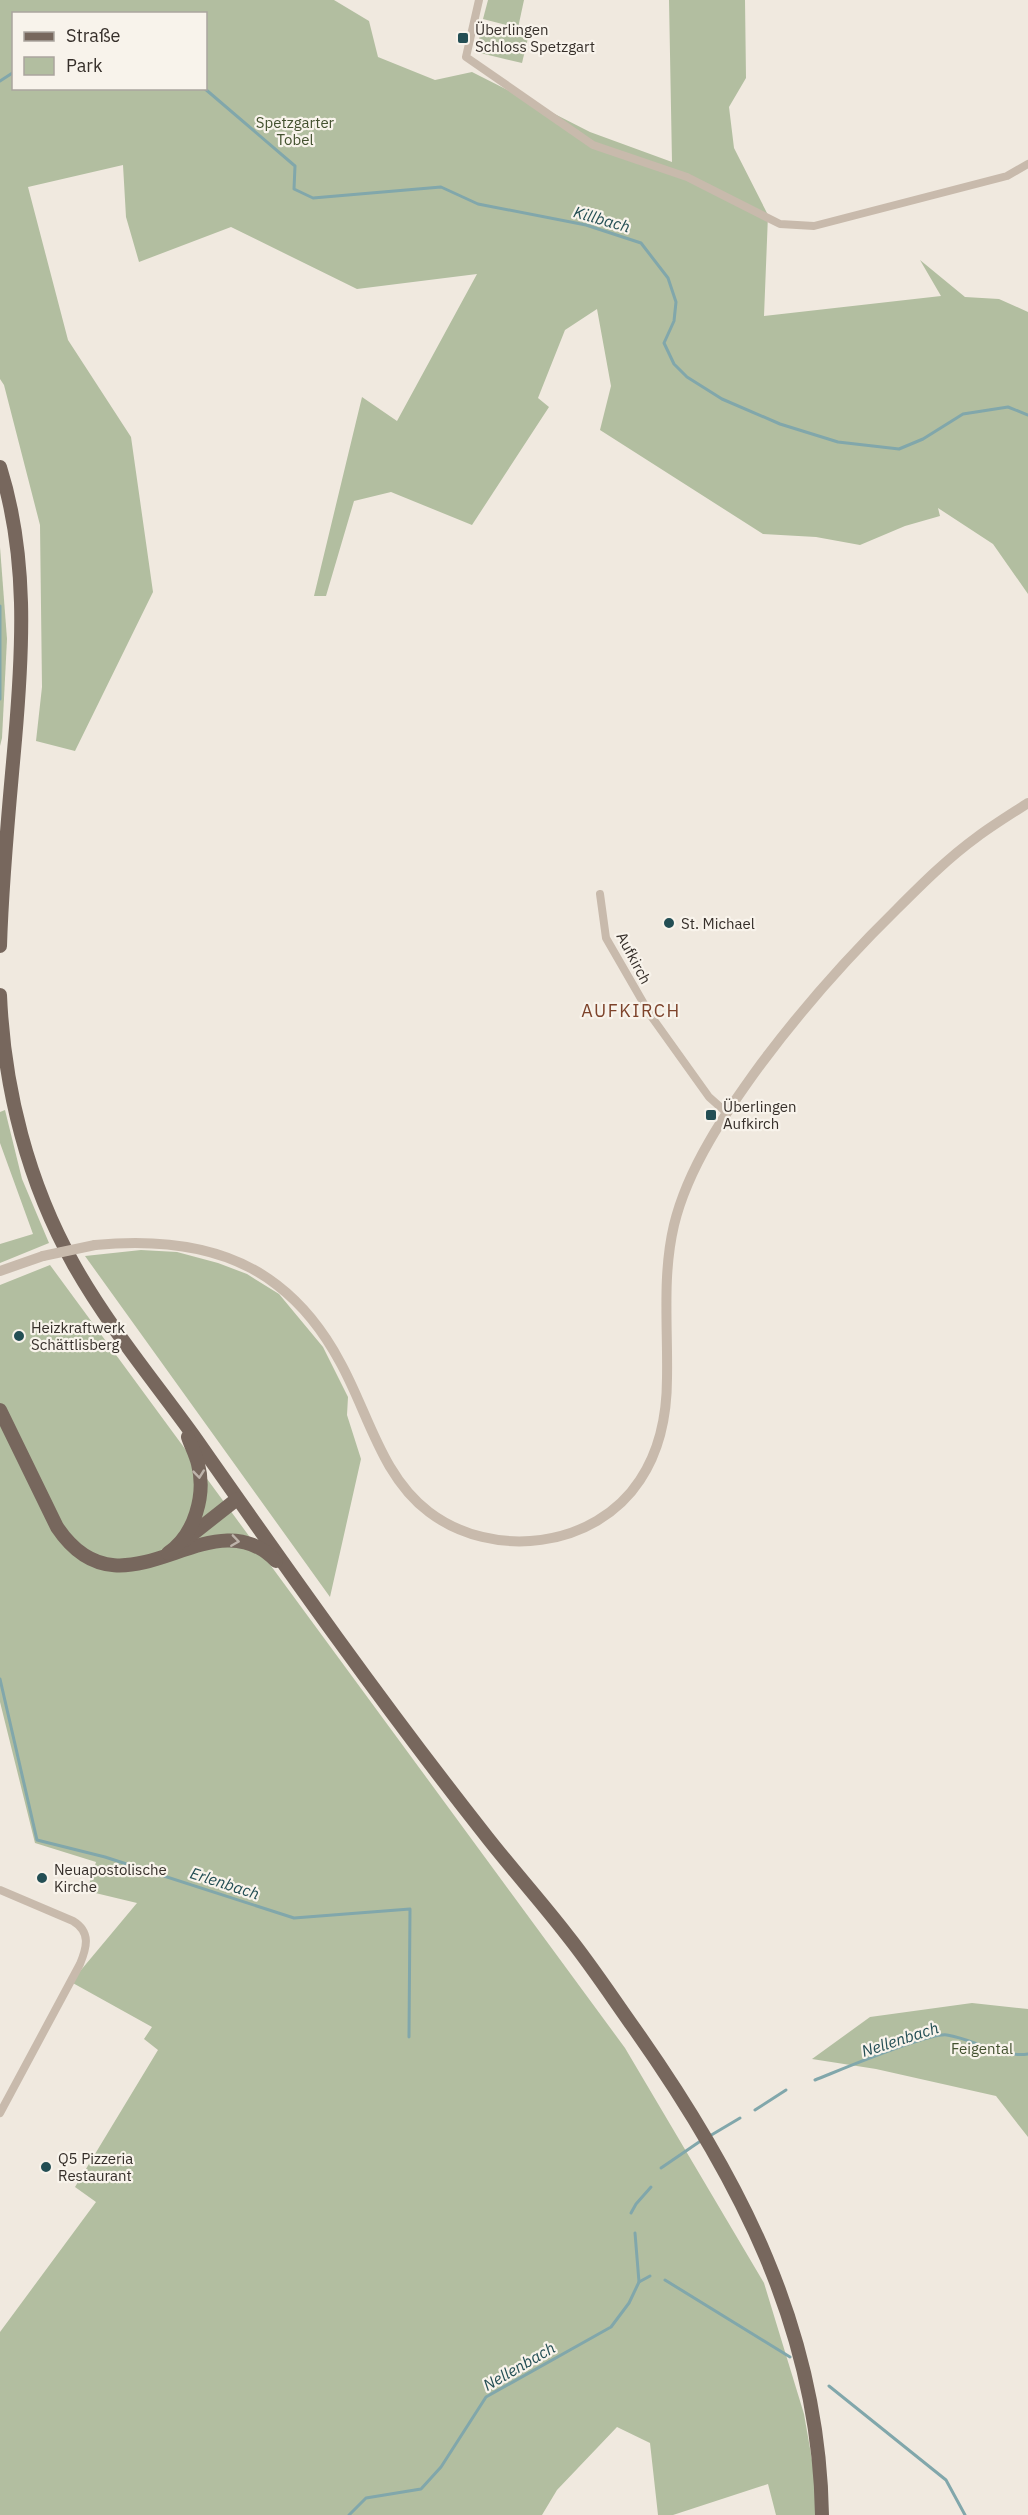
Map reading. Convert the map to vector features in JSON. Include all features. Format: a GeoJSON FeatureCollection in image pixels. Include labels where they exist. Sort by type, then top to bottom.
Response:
{"type":"FeatureCollection","features":[{"type":"Feature","properties":{"kind":"main road"},"geometry":{"type":"LineString","coordinates":[[0,467],[11,506],[17,544],[22,621],[22,661],[0,946]]}},
{"type":"Feature","properties":{"kind":"main road"},"geometry":{"type":"LineString","coordinates":[[0,995],[2,1033],[13,1099],[27,1157],[60,1240],[90,1292],[297,1583],[483,1832],[569,1937],[672,2080],[721,2164],[764,2252],[795,2336],[815,2423],[821,2475],[822,2515]]}},
{"type":"Feature","properties":{"kind":"main road"},"geometry":{"type":"LineString","coordinates":[[0,1410],[57,1527],[69,1542],[95,1560],[115,1566],[136,1565],[179,1549],[227,1539],[250,1544],[271,1556],[297,1583]]}},
{"type":"Feature","properties":{"kind":"main road"},"geometry":{"type":"LineString","coordinates":[[179,1549],[192,1522],[200,1489],[198,1463],[181,1418]]}},
{"type":"Feature","properties":{"kind":"main road"},"geometry":{"type":"LineString","coordinates":[[179,1549],[240,1502]]}},
{"type":"Feature","properties":{"kind":"street"},"geometry":{"type":"LineString","coordinates":[[479,0],[466,57],[593,145],[687,177],[780,224],[814,226],[1006,176],[1028,164]]}},
{"type":"Feature","properties":{"kind":"street"},"geometry":{"type":"LineString","coordinates":[[0,1271],[43,1256],[95,1245],[135,1242],[185,1247],[229,1259],[275,1283],[316,1325],[340,1361],[383,1456],[402,1486],[428,1512],[456,1528],[488,1540],[519,1542],[550,1539],[582,1528],[617,1504],[638,1484],[653,1457],[664,1421],[667,1381],[665,1297],[674,1224],[699,1162],[727,1113],[791,1024],[865,941],[921,885],[969,843],[1028,803]]}},
{"type":"Feature","properties":{"kind":"street","name":"Aufkirch"},"geometry":{"type":"LineString","coordinates":[[600,894],[606,938],[651,1016],[709,1097],[727,1113]]}},
{"type":"Feature","properties":{"kind":"street"},"geometry":{"type":"LineString","coordinates":[[0,1890],[73,1921],[82,1927],[87,1940],[80,1964],[0,2113]]}},
{"type":"Feature","properties":{"kind":"green space","name":"Spetzgarter Tobel"},"geometry":{"type":"Polygon","coordinates":[[[0,0],[334,0],[369,21],[378,57],[435,80],[472,72],[590,132],[672,162],[669,0],[745,0],[746,78],[729,107],[734,148],[768,215],[764,316],[941,296],[920,260],[965,297],[999,299],[1028,312],[1028,594],[993,544],[938,508],[940,516],[905,526],[860,545],[816,537],[763,534],[600,430],[611,386],[597,309],[565,330],[538,398],[549,407],[472,525],[391,492],[354,501],[326,596],[314,596],[362,397],[397,421],[477,274],[357,289],[231,227],[139,262],[126,217],[123,165],[28,187],[68,340],[131,437],[153,592],[75,751],[36,741],[42,687],[40,525],[4,385],[0,379],[0,0]]]}},
{"type":"Feature","properties":{"kind":"green space"},"geometry":{"type":"Polygon","coordinates":[[[488,0],[524,0],[518,28],[483,19],[488,0]]]}},
{"type":"Feature","properties":{"kind":"green space"},"geometry":{"type":"Polygon","coordinates":[[[482,26],[528,38],[522,63],[476,52],[482,26]]]}},
{"type":"Feature","properties":{"kind":"green space"},"geometry":{"type":"Polygon","coordinates":[[[0,547],[7,639],[0,746],[0,547]]]}},
{"type":"Feature","properties":{"kind":"green space"},"geometry":{"type":"Polygon","coordinates":[[[5,1110],[22,1179],[49,1243],[0,1263],[0,1244],[33,1234],[0,1143],[0,1112],[5,1110]]]}},
{"type":"Feature","properties":{"kind":"green space"},"geometry":{"type":"Polygon","coordinates":[[[141,1250],[177,1252],[247,1274],[279,1294],[323,1347],[348,1397],[347,1415],[361,1459],[330,1597],[85,1256],[141,1250]]]}},
{"type":"Feature","properties":{"kind":"green space"},"geometry":{"type":"Polygon","coordinates":[[[50,1265],[625,2048],[764,2283],[804,2414],[815,2477],[815,2515],[776,2515],[768,2484],[673,2515],[658,2515],[650,2443],[617,2427],[557,2490],[542,2515],[0,2515],[0,2332],[96,2202],[75,2187],[158,2050],[144,2039],[152,2027],[71,1982],[137,1903],[87,1891],[96,1862],[35,1843],[0,1702],[0,1285],[50,1265]]]}},
{"type":"Feature","properties":{"kind":"green space","name":"Feigental"},"geometry":{"type":"Polygon","coordinates":[[[972,2003],[1028,2009],[1028,2137],[996,2096],[876,2069],[812,2059],[870,2017],[972,2003]]]}},
{"type":"Feature","properties":{"kind":"waterway","name":"Killbach"},"geometry":{"type":"LineString","coordinates":[[0,81],[12,73]]}},
{"type":"Feature","properties":{"kind":"waterway","name":"Killbach"},"geometry":{"type":"LineString","coordinates":[[206,90],[295,166],[294,189],[313,198],[441,187],[478,204],[586,225],[641,243],[668,278],[676,302],[674,321],[664,343],[674,364],[687,377],[722,399],[780,424],[838,442],[899,449],[923,439],[963,414],[1008,407],[1028,415]]}},
{"type":"Feature","properties":{"kind":"waterway","name":"Erlenbach"},"geometry":{"type":"LineString","coordinates":[[0,606],[0,699]]}},
{"type":"Feature","properties":{"kind":"waterway","name":"Erlenbach"},"geometry":{"type":"LineString","coordinates":[[0,1679],[37,1840],[105,1857],[294,1918],[410,1909],[409,2037]]}},
{"type":"Feature","properties":{"kind":"waterway","name":"Nellenbach"},"geometry":{"type":"LineString","coordinates":[[815,2080],[922,2039],[937,2036],[957,2037],[1007,2053],[1028,2054]]}},
{"type":"Feature","properties":{"kind":"waterway","name":"Nellenbach"},"geometry":{"type":"LineString","coordinates":[[755,2110],[786,2090]]}},
{"type":"Feature","properties":{"kind":"waterway","name":"Nellenbach"},"geometry":{"type":"LineString","coordinates":[[708,2137],[740,2118]]}},
{"type":"Feature","properties":{"kind":"waterway","name":"Nellenbach"},"geometry":{"type":"LineString","coordinates":[[661,2168],[702,2140]]}},
{"type":"Feature","properties":{"kind":"waterway","name":"Nellenbach"},"geometry":{"type":"LineString","coordinates":[[631,2213],[651,2187]]}},
{"type":"Feature","properties":{"kind":"waterway","name":"Nellenbach"},"geometry":{"type":"LineString","coordinates":[[349,2515],[366,2498],[421,2489],[441,2467],[486,2397],[611,2327],[629,2303],[639,2282],[635,2233]]}},
{"type":"Feature","properties":{"kind":"waterway"},"geometry":{"type":"LineString","coordinates":[[639,2282],[650,2276]]}},
{"type":"Feature","properties":{"kind":"waterway"},"geometry":{"type":"LineString","coordinates":[[665,2280],[790,2357]]}},
{"type":"Feature","properties":{"kind":"waterway"},"geometry":{"type":"LineString","coordinates":[[829,2386],[946,2480],[965,2515]]}},
{"type":"Feature","properties":{"kind":"place","name":"Überlingen Schloss Spetzgart"},"geometry":{"type":"Point","coordinates":[463,38]}},
{"type":"Feature","properties":{"kind":"place","name":"St. Michael"},"geometry":{"type":"Point","coordinates":[669,923]}},
{"type":"Feature","properties":{"kind":"place","name":"Überlingen Aufkirch"},"geometry":{"type":"Point","coordinates":[711,1115]}},
{"type":"Feature","properties":{"kind":"place","name":"Heizkraftwerk Schättlisberg"},"geometry":{"type":"Point","coordinates":[19,1336]}},
{"type":"Feature","properties":{"kind":"place","name":"Neuapostolische Kirche"},"geometry":{"type":"Point","coordinates":[42,1878]}},
{"type":"Feature","properties":{"kind":"place","name":"Q5 Pizzeria Restaurant"},"geometry":{"type":"Point","coordinates":[46,2167]}},
{"type":"Feature","properties":{"kind":"district","name":"AUFKIRCH"},"geometry":{"type":"Point","coordinates":[631,1010]}}]}
